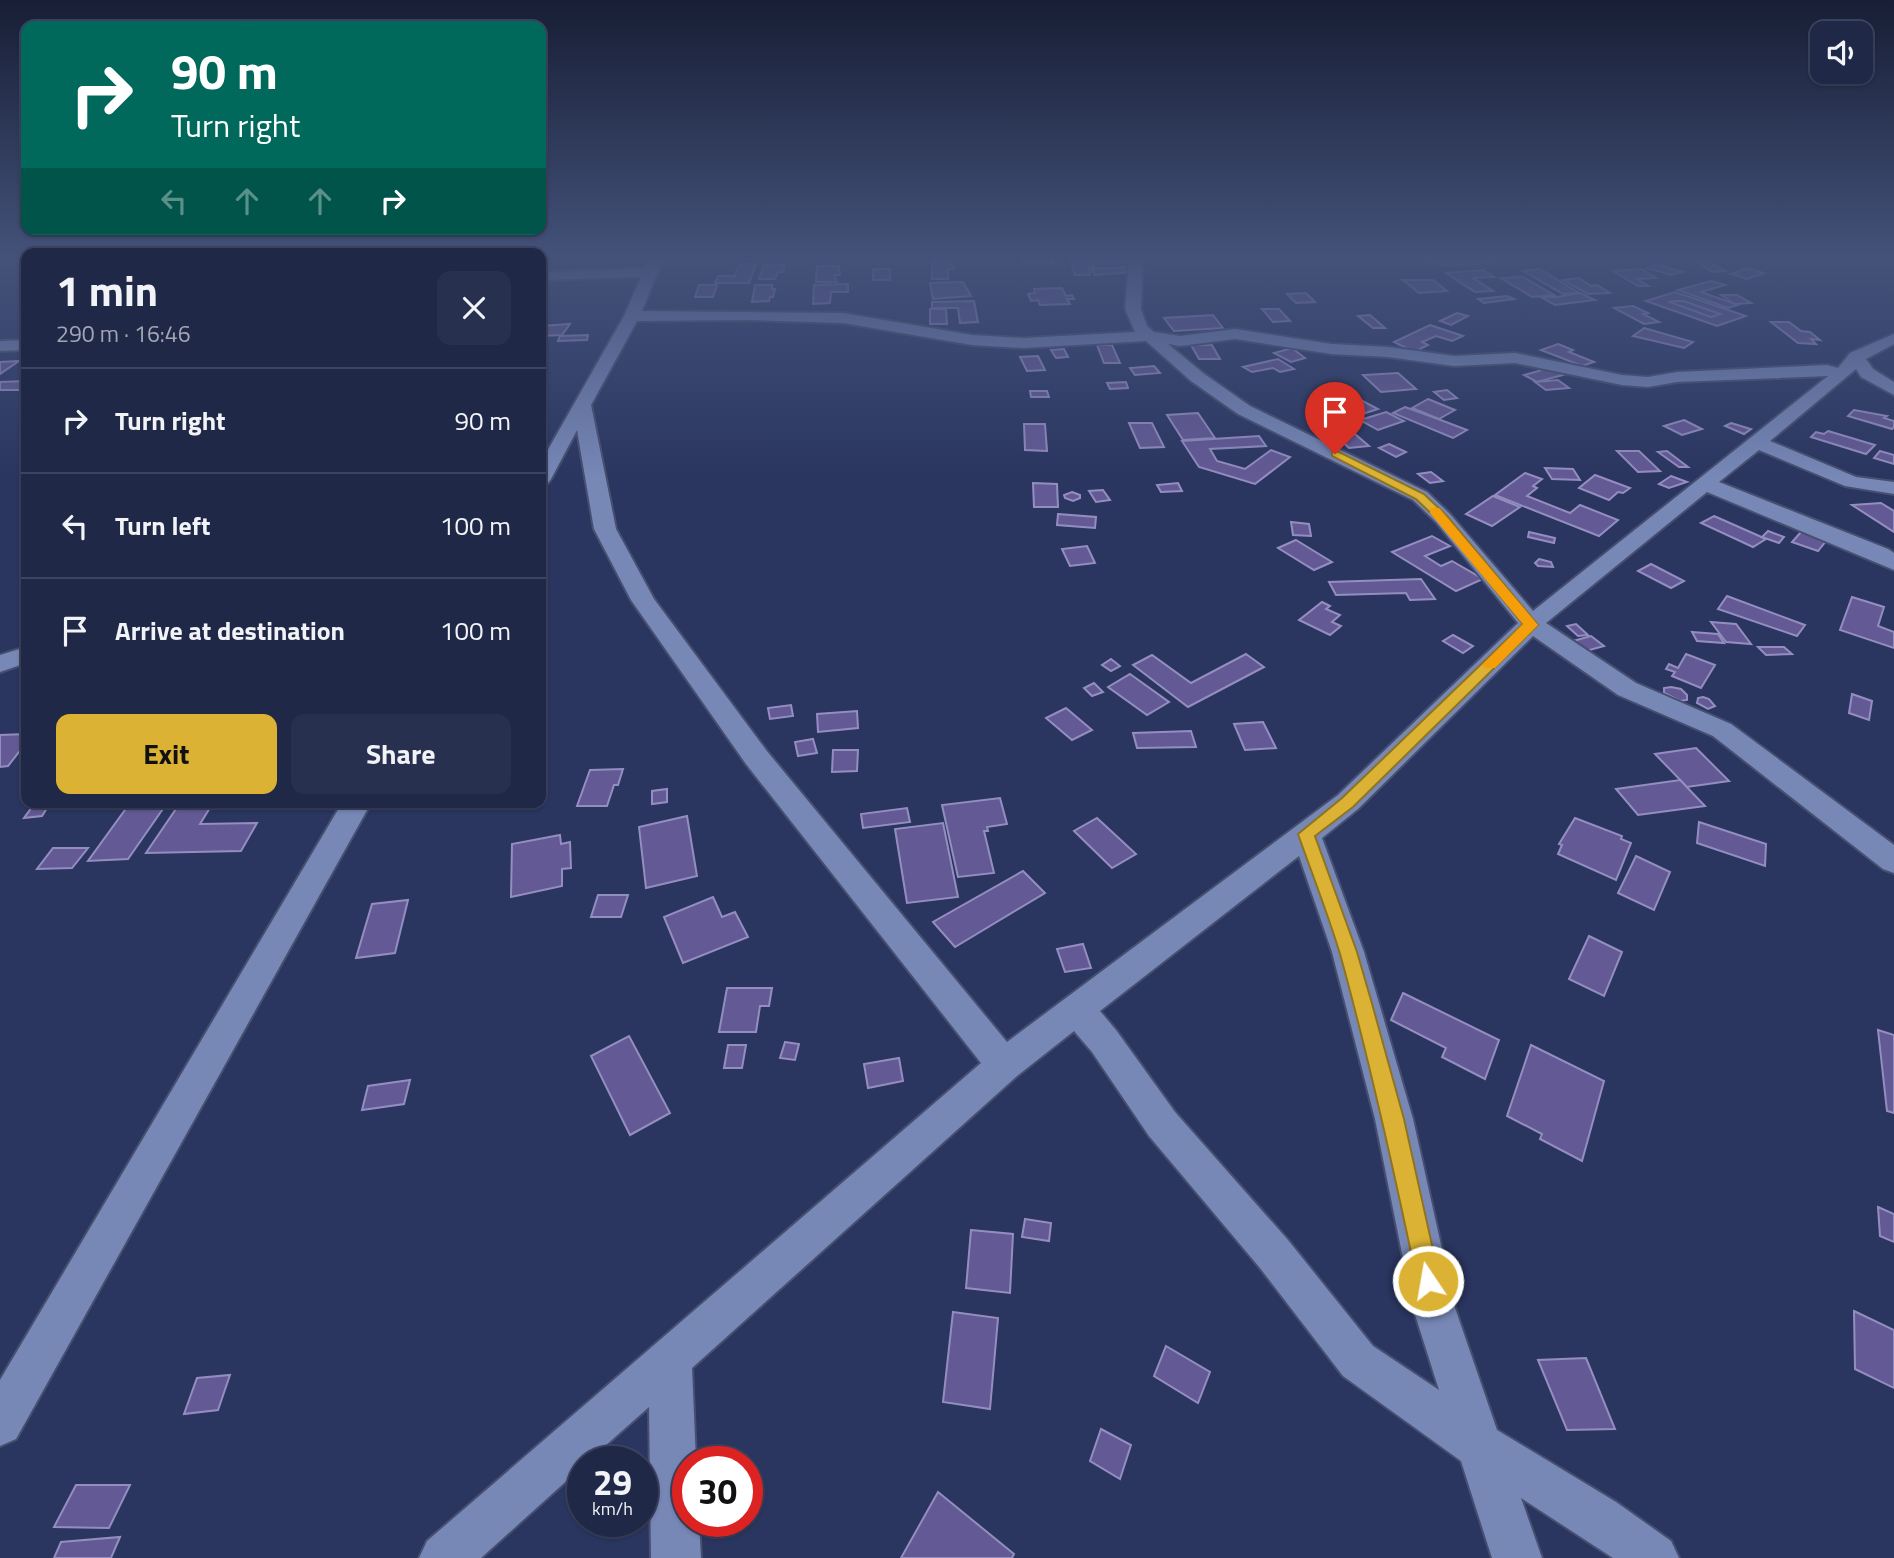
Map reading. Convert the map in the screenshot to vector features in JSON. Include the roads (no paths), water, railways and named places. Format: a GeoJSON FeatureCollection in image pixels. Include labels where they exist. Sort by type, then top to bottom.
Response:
{"type":"FeatureCollection","features":[{"type":"Feature","properties":{"kind":"street"},"geometry":{"type":"LineString","coordinates":[[546,470],[623,332]]}},
{"type":"Feature","properties":{"kind":"street"},"geometry":{"type":"LineString","coordinates":[[924,332],[972,340],[1024,343],[1151,337],[1180,341],[1236,334],[1332,349],[1388,352],[1426,359],[1454,361],[1515,358],[1622,380],[1648,382],[1677,376],[1754,375],[1827,370],[1848,365],[1894,390]]}},
{"type":"Feature","properties":{"kind":"street"},"geometry":{"type":"LineString","coordinates":[[1145,332],[1197,377],[1244,410],[1420,496],[1443,518],[1531,625],[1627,689],[1722,730],[1894,861]]}},
{"type":"Feature","properties":{"kind":"street"},"geometry":{"type":"LineString","coordinates":[[444,1558],[1004,1065],[1348,802],[1531,625],[1848,365],[1877,344],[1894,340]]}},
{"type":"Feature","properties":{"kind":"street"},"geometry":{"type":"LineString","coordinates":[[0,346],[21,345]]}},
{"type":"Feature","properties":{"kind":"street"},"geometry":{"type":"LineString","coordinates":[[582,405],[605,529],[643,600],[756,757],[1004,1065]]}},
{"type":"Feature","properties":{"kind":"street"},"geometry":{"type":"LineString","coordinates":[[1757,442],[1852,482],[1894,488]]}},
{"type":"Feature","properties":{"kind":"street"},"geometry":{"type":"LineString","coordinates":[[1705,484],[1880,554],[1894,563]]}},
{"type":"Feature","properties":{"kind":"street"},"geometry":{"type":"LineString","coordinates":[[0,664],[21,657]]}},
{"type":"Feature","properties":{"kind":"street"},"geometry":{"type":"LineString","coordinates":[[0,1423],[353,808]]}},
{"type":"Feature","properties":{"kind":"street"},"geometry":{"type":"LineString","coordinates":[[1306,834],[1348,952],[1394,1119],[1434,1308],[1517,1558]]}},
{"type":"Feature","properties":{"kind":"street"},"geometry":{"type":"LineString","coordinates":[[1077,1010],[1104,1041],[1162,1124],[1274,1254],[1358,1361],[1480,1446],[1599,1519],[1654,1558]]}},
{"type":"Feature","properties":{"kind":"street"},"geometry":{"type":"LineString","coordinates":[[670,1358],[676,1558]]}}]}
